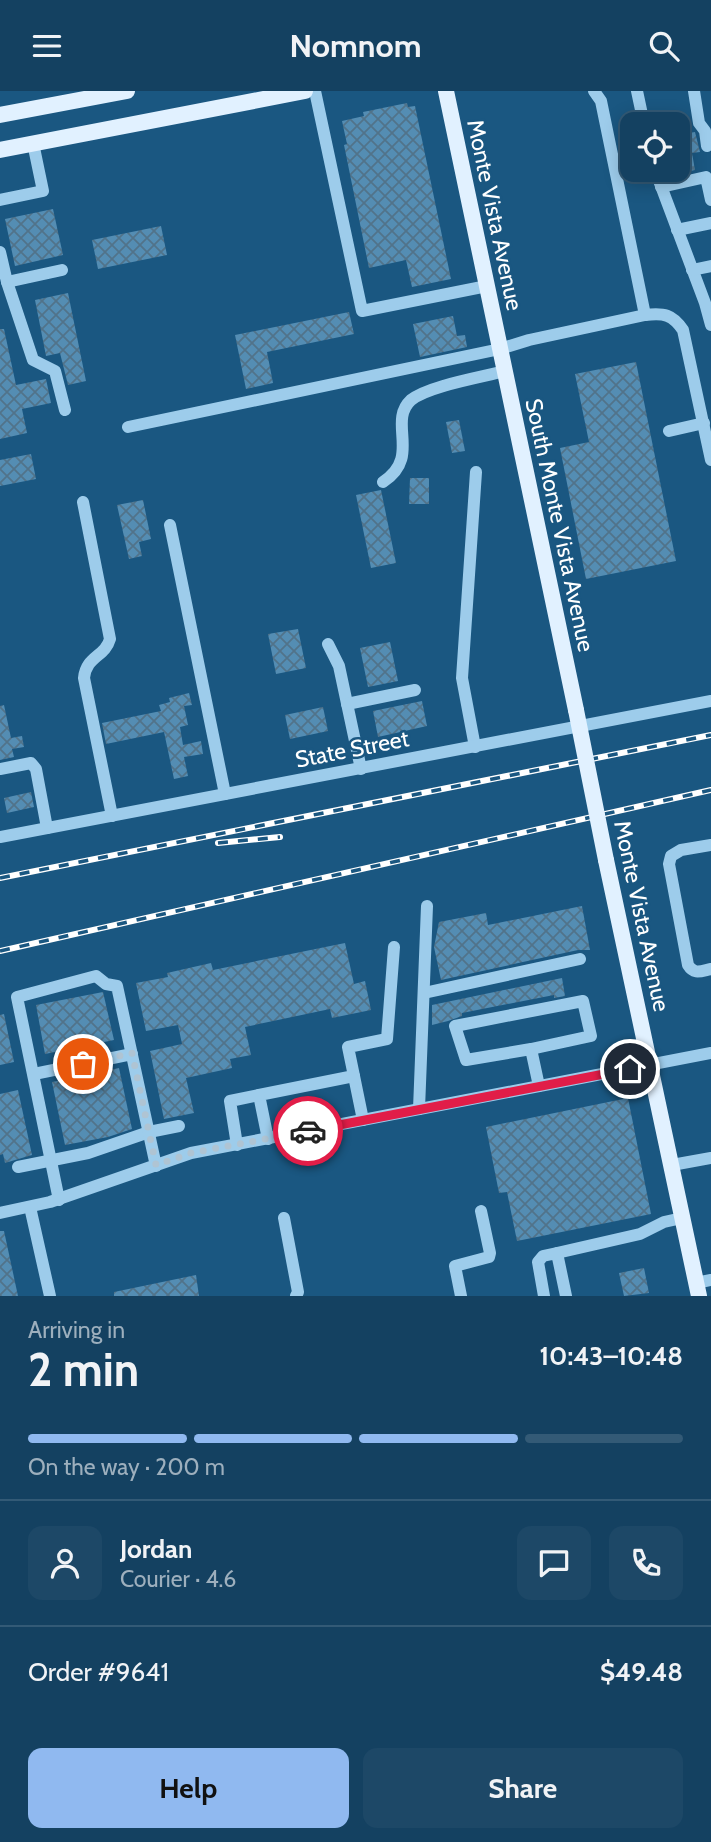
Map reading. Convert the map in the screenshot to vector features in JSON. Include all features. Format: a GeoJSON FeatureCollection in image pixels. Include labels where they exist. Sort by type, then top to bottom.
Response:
{"type":"FeatureCollection","features":[{"type":"Feature","properties":{"kind":"main road"},"geometry":{"type":"LineString","coordinates":[[0,115],[127,91]]}},
{"type":"Feature","properties":{"kind":"main road"},"geometry":{"type":"LineString","coordinates":[[0,150],[305,91]]}},
{"type":"Feature","properties":{"kind":"main road","name":"Monte Vista Avenue"},"geometry":{"type":"LineString","coordinates":[[446,91],[500,349]]}},
{"type":"Feature","properties":{"kind":"main road","name":"South Monte Vista Avenue"},"geometry":{"type":"LineString","coordinates":[[500,349],[576,710]]}},
{"type":"Feature","properties":{"kind":"main road","name":"Monte Vista Avenue"},"geometry":{"type":"LineString","coordinates":[[576,710],[682,1218],[702,1286]]}},
{"type":"Feature","properties":{"kind":"street"},"geometry":{"type":"LineString","coordinates":[[315,91],[362,311],[487,286]]}},
{"type":"Feature","properties":{"kind":"street"},"geometry":{"type":"LineString","coordinates":[[594,91],[601,101],[645,314]]}},
{"type":"Feature","properties":{"kind":"street"},"geometry":{"type":"LineString","coordinates":[[637,91],[641,112]]}},
{"type":"Feature","properties":{"kind":"street"},"geometry":{"type":"LineString","coordinates":[[694,91],[699,123],[705,131],[707,146]]}},
{"type":"Feature","properties":{"kind":"street"},"geometry":{"type":"LineString","coordinates":[[0,200],[43,191],[33,143]]}},
{"type":"Feature","properties":{"kind":"street"},"geometry":{"type":"LineString","coordinates":[[661,187],[706,177],[711,200]]}},
{"type":"Feature","properties":{"kind":"street"},"geometry":{"type":"LineString","coordinates":[[659,182],[711,325]]}},
{"type":"Feature","properties":{"kind":"street"},"geometry":{"type":"LineString","coordinates":[[677,230],[711,223]]}},
{"type":"Feature","properties":{"kind":"street"},"geometry":{"type":"LineString","coordinates":[[0,252],[33,360],[55,371],[65,410]]}},
{"type":"Feature","properties":{"kind":"street"},"geometry":{"type":"LineString","coordinates":[[692,270],[711,266]]}},
{"type":"Feature","properties":{"kind":"street"},"geometry":{"type":"LineString","coordinates":[[7,282],[62,270]]}},
{"type":"Feature","properties":{"kind":"street"},"geometry":{"type":"LineString","coordinates":[[128,427],[500,349],[645,314],[661,313],[675,318],[683,330],[711,460]]}},
{"type":"Feature","properties":{"kind":"street"},"geometry":{"type":"LineString","coordinates":[[383,482],[392,476],[403,460],[405,406],[426,391],[505,371]]}},
{"type":"Feature","properties":{"kind":"street"},"geometry":{"type":"LineString","coordinates":[[669,431],[704,423]]}},
{"type":"Feature","properties":{"kind":"street"},"geometry":{"type":"LineString","coordinates":[[475,747],[462,678],[476,472]]}},
{"type":"Feature","properties":{"kind":"street"},"geometry":{"type":"LineString","coordinates":[[83,502],[110,639],[108,647],[89,662],[84,678],[112,816]]}},
{"type":"Feature","properties":{"kind":"street"},"geometry":{"type":"LineString","coordinates":[[170,525],[225,795]]}},
{"type":"Feature","properties":{"kind":"street"},"geometry":{"type":"LineString","coordinates":[[328,644],[339,666],[361,769]]}},
{"type":"Feature","properties":{"kind":"street"},"geometry":{"type":"LineString","coordinates":[[347,704],[415,690]]}},
{"type":"Feature","properties":{"kind":"street","name":"State Street"},"geometry":{"type":"LineString","coordinates":[[0,837],[711,701]]}},
{"type":"Feature","properties":{"kind":"street"},"geometry":{"type":"LineString","coordinates":[[0,769],[31,763],[36,769],[47,828]]}},
{"type":"Feature","properties":{"kind":"street"},"geometry":{"type":"LineString","coordinates":[[711,845],[681,850],[671,856],[669,864],[688,965],[691,970],[697,972],[711,969]]}},
{"type":"Feature","properties":{"kind":"street"},"geometry":{"type":"LineString","coordinates":[[419,1109],[427,906]]}},
{"type":"Feature","properties":{"kind":"street"},"geometry":{"type":"LineString","coordinates":[[363,1120],[348,1047],[387,1039],[394,947]]}},
{"type":"Feature","properties":{"kind":"street"},"geometry":{"type":"LineString","coordinates":[[424,993],[580,960]]}},
{"type":"Feature","properties":{"kind":"street"},"geometry":{"type":"LineString","coordinates":[[59,1199],[17,997],[96,976],[106,984],[117,986],[156,1165]]}},
{"type":"Feature","properties":{"kind":"street"},"geometry":{"type":"LineString","coordinates":[[583,1001],[591,1036],[531,1049],[466,1060],[454,1026],[583,1001]]}},
{"type":"Feature","properties":{"kind":"street"},"geometry":{"type":"LineString","coordinates":[[531,1049],[539,1086]]}},
{"type":"Feature","properties":{"kind":"street"},"geometry":{"type":"LineString","coordinates":[[34,1074],[132,1053]]}},
{"type":"Feature","properties":{"kind":"street"},"geometry":{"type":"LineString","coordinates":[[0,1213],[59,1199],[191,1153],[711,1053]]}},
{"type":"Feature","properties":{"kind":"street"},"geometry":{"type":"LineString","coordinates":[[237,1145],[230,1101],[355,1076]]}},
{"type":"Feature","properties":{"kind":"street"},"geometry":{"type":"LineString","coordinates":[[259,1095],[268,1139]]}},
{"type":"Feature","properties":{"kind":"street"},"geometry":{"type":"LineString","coordinates":[[18,1167],[88,1153],[149,1132],[179,1126]]}},
{"type":"Feature","properties":{"kind":"street"},"geometry":{"type":"LineString","coordinates":[[672,1165],[711,1158]]}},
{"type":"Feature","properties":{"kind":"street"},"geometry":{"type":"LineString","coordinates":[[30,1207],[50,1296]]}},
{"type":"Feature","properties":{"kind":"street"},"geometry":{"type":"LineString","coordinates":[[461,1296],[455,1266],[489,1257],[490,1253],[481,1211]]}},
{"type":"Feature","properties":{"kind":"street"},"geometry":{"type":"LineString","coordinates":[[284,1218],[298,1292],[296,1296]]}},
{"type":"Feature","properties":{"kind":"street"},"geometry":{"type":"LineString","coordinates":[[544,1296],[538,1262],[543,1256],[640,1234],[664,1222],[682,1218]]}},
{"type":"Feature","properties":{"kind":"street"},"geometry":{"type":"LineString","coordinates":[[557,1252],[566,1296]]}},
{"type":"Feature","properties":{"kind":"building"},"geometry":{"type":"Polygon","coordinates":[[[407,103],[408,107],[415,106],[451,279],[412,287],[406,260],[369,268],[344,145],[347,144],[342,121],[364,116],[363,112],[407,103]]]}},
{"type":"Feature","properties":{"kind":"building"},"geometry":{"type":"Polygon","coordinates":[[[695,132],[700,152],[692,153],[695,170],[690,171],[690,133],[695,132]]]}},
{"type":"Feature","properties":{"kind":"building"},"geometry":{"type":"Polygon","coordinates":[[[53,209],[63,255],[15,266],[5,219],[53,209]]]}},
{"type":"Feature","properties":{"kind":"building"},"geometry":{"type":"Polygon","coordinates":[[[161,226],[167,255],[98,269],[92,240],[161,226]]]}},
{"type":"Feature","properties":{"kind":"building"},"geometry":{"type":"Polygon","coordinates":[[[68,293],[86,381],[68,385],[60,353],[46,356],[35,300],[68,293]]]}},
{"type":"Feature","properties":{"kind":"building"},"geometry":{"type":"Polygon","coordinates":[[[349,312],[354,334],[267,352],[273,383],[246,389],[235,335],[349,312]]]}},
{"type":"Feature","properties":{"kind":"building"},"geometry":{"type":"Polygon","coordinates":[[[453,316],[457,336],[465,335],[467,347],[420,357],[413,324],[453,316]]]}},
{"type":"Feature","properties":{"kind":"building"},"geometry":{"type":"Polygon","coordinates":[[[0,329],[4,329],[16,385],[46,379],[51,403],[22,409],[27,433],[0,439],[0,329]]]}},
{"type":"Feature","properties":{"kind":"building"},"geometry":{"type":"Polygon","coordinates":[[[636,362],[676,561],[586,579],[560,448],[589,442],[575,374],[636,362]]]}},
{"type":"Feature","properties":{"kind":"building"},"geometry":{"type":"Polygon","coordinates":[[[459,420],[465,451],[452,453],[446,422],[459,420]]]}},
{"type":"Feature","properties":{"kind":"building"},"geometry":{"type":"Polygon","coordinates":[[[31,454],[36,479],[0,486],[0,460],[31,454]]]}},
{"type":"Feature","properties":{"kind":"building"},"geometry":{"type":"Polygon","coordinates":[[[410,478],[429,478],[429,504],[409,504],[410,478]]]}},
{"type":"Feature","properties":{"kind":"building"},"geometry":{"type":"Polygon","coordinates":[[[381,490],[396,563],[371,568],[356,495],[381,490]]]}},
{"type":"Feature","properties":{"kind":"building"},"geometry":{"type":"Polygon","coordinates":[[[143,500],[151,539],[139,542],[142,556],[129,559],[117,505],[143,500]]]}},
{"type":"Feature","properties":{"kind":"building"},"geometry":{"type":"Polygon","coordinates":[[[298,629],[306,668],[276,674],[268,634],[298,629]]]}},
{"type":"Feature","properties":{"kind":"building"},"geometry":{"type":"Polygon","coordinates":[[[390,642],[398,681],[368,687],[360,648],[390,642]]]}},
{"type":"Feature","properties":{"kind":"building"},"geometry":{"type":"Polygon","coordinates":[[[189,693],[192,705],[184,706],[188,725],[180,727],[183,745],[201,741],[203,754],[184,757],[188,776],[174,779],[164,732],[106,744],[102,723],[161,711],[159,705],[170,702],[169,698],[189,693]]]}},
{"type":"Feature","properties":{"kind":"building"},"geometry":{"type":"Polygon","coordinates":[[[422,701],[427,726],[378,737],[373,711],[422,701]]]}},
{"type":"Feature","properties":{"kind":"building"},"geometry":{"type":"Polygon","coordinates":[[[4,705],[11,738],[22,736],[24,747],[12,749],[14,757],[0,760],[0,706],[4,705]]]}},
{"type":"Feature","properties":{"kind":"building"},"geometry":{"type":"Polygon","coordinates":[[[323,707],[328,731],[290,739],[285,715],[323,707]]]}},
{"type":"Feature","properties":{"kind":"building"},"geometry":{"type":"Polygon","coordinates":[[[31,792],[34,807],[7,813],[4,798],[31,792]]]}},
{"type":"Feature","properties":{"kind":"building"},"geometry":{"type":"Polygon","coordinates":[[[582,906],[590,950],[578,950],[441,980],[434,947],[439,922],[486,913],[488,925],[582,906]]]}},
{"type":"Feature","properties":{"kind":"building"},"geometry":{"type":"Polygon","coordinates":[[[345,943],[354,984],[365,981],[371,1010],[332,1018],[330,1009],[245,1027],[251,1055],[230,1059],[232,1068],[186,1078],[194,1113],[164,1119],[150,1051],[182,1044],[178,1025],[146,1031],[136,983],[168,977],[167,973],[211,963],[213,970],[345,943]]]}},
{"type":"Feature","properties":{"kind":"building"},"geometry":{"type":"Polygon","coordinates":[[[562,978],[565,996],[554,998],[554,995],[462,1013],[462,1016],[432,1025],[432,1005],[562,978]]]}},
{"type":"Feature","properties":{"kind":"building"},"geometry":{"type":"Polygon","coordinates":[[[103,992],[114,1040],[45,1054],[36,1005],[103,992]]]}},
{"type":"Feature","properties":{"kind":"building"},"geometry":{"type":"Polygon","coordinates":[[[4,1014],[14,1062],[0,1065],[0,1015],[4,1014]]]}},
{"type":"Feature","properties":{"kind":"building"},"geometry":{"type":"Polygon","coordinates":[[[119,1068],[132,1129],[108,1137],[65,1145],[52,1082],[119,1068]]]}},
{"type":"Feature","properties":{"kind":"building"},"geometry":{"type":"Polygon","coordinates":[[[18,1090],[32,1155],[5,1163],[3,1154],[0,1155],[0,1094],[18,1090]]]}},
{"type":"Feature","properties":{"kind":"building"},"geometry":{"type":"Polygon","coordinates":[[[628,1098],[651,1214],[517,1241],[507,1192],[499,1193],[486,1127],[628,1098]]]}},
{"type":"Feature","properties":{"kind":"building"},"geometry":{"type":"Polygon","coordinates":[[[0,1231],[4,1231],[18,1296],[0,1296],[0,1231]]]}},
{"type":"Feature","properties":{"kind":"building"},"geometry":{"type":"Polygon","coordinates":[[[644,1268],[649,1293],[624,1296],[619,1273],[644,1268]]]}},
{"type":"Feature","properties":{"kind":"building"},"geometry":{"type":"Polygon","coordinates":[[[196,1275],[199,1296],[114,1296],[114,1292],[196,1275]]]}},
{"type":"Feature","properties":{"kind":"railway"},"geometry":{"type":"LineString","coordinates":[[0,878],[711,735]]}},
{"type":"Feature","properties":{"kind":"railway"},"geometry":{"type":"LineString","coordinates":[[0,951],[711,790]]}},
{"type":"Feature","properties":{"kind":"railway"},"geometry":{"type":"LineString","coordinates":[[218,843],[280,837]]}},
{"type":"Feature","properties":{"kind":"way so far"},"geometry":{"type":"LineString","coordinates":[[83,1064],[132,1053],[156,1165],[191,1153],[308,1131]]}},
{"type":"Feature","properties":{"kind":"route"},"geometry":{"type":"LineString","coordinates":[[308,1131],[630,1069]]}}]}
